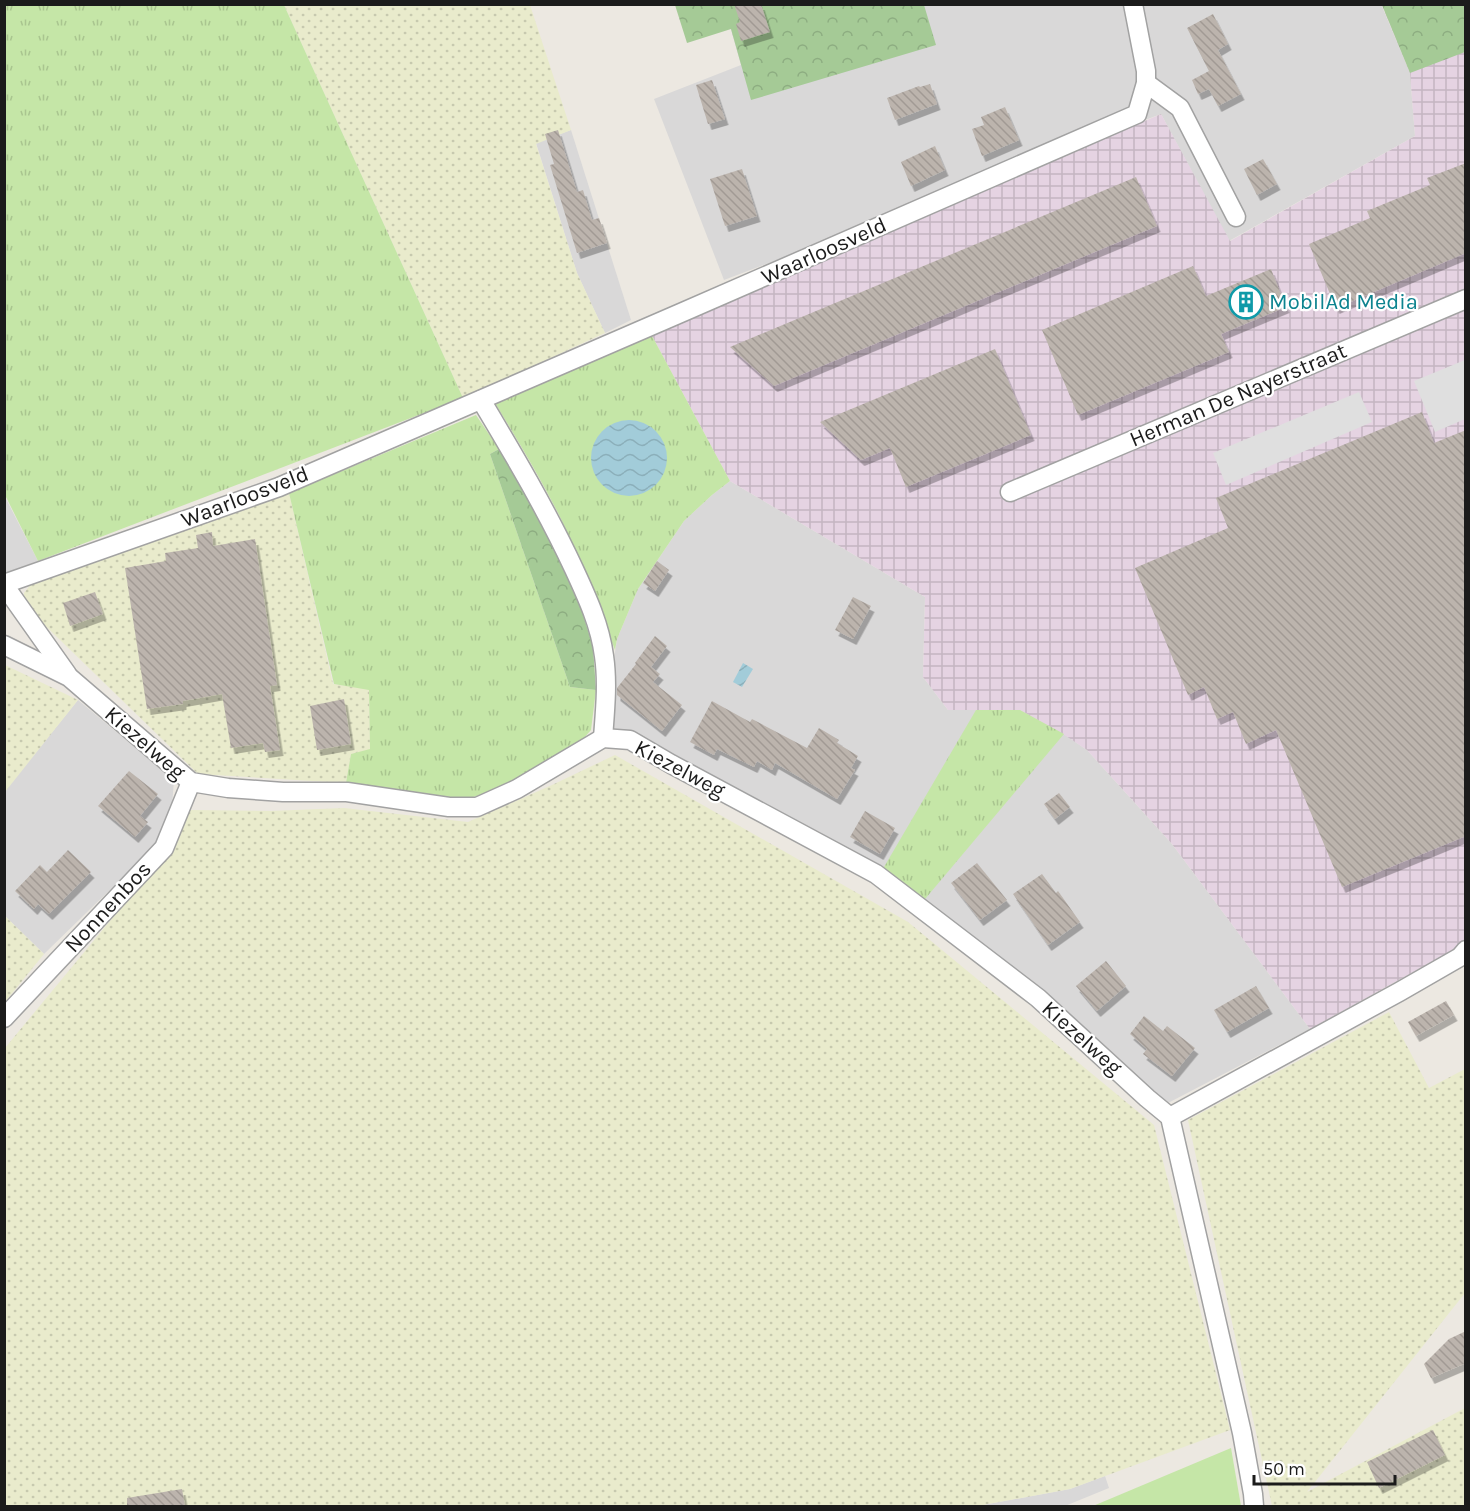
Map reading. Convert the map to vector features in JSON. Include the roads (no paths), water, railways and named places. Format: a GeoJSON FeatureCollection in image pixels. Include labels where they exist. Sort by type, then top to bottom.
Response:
{"type":"FeatureCollection","features":[{"type":"Feature","properties":{"kind":"street","name":"Waarloosveld"},"geometry":{"type":"LineString","coordinates":[[4,585],[279,487],[1137,114],[1146,83],[1146,71],[1133,4]]}},
{"type":"Feature","properties":{"kind":"street"},"geometry":{"type":"LineString","coordinates":[[1146,83],[1180,108],[1236,217]]}},
{"type":"Feature","properties":{"kind":"street","name":"Herman De Nayerstraat"},"geometry":{"type":"LineString","coordinates":[[1010,492],[1466,299]]}},
{"type":"Feature","properties":{"kind":"street"},"geometry":{"type":"LineString","coordinates":[[481,400],[518,461],[561,542],[594,612],[604,655],[606,694],[603,738]]}},
{"type":"Feature","properties":{"kind":"street"},"geometry":{"type":"LineString","coordinates":[[4,585],[69,677]]}},
{"type":"Feature","properties":{"kind":"street","name":"Kiezelweg"},"geometry":{"type":"LineString","coordinates":[[4,645],[69,677],[191,782],[228,788],[283,792],[346,792],[448,807],[477,807],[518,789],[603,738],[630,740],[876,874],[1038,998],[1170,1117]]}},
{"type":"Feature","properties":{"kind":"street","name":"Nonnenbos"},"geometry":{"type":"LineString","coordinates":[[4,1018],[164,848],[191,782]]}},
{"type":"Feature","properties":{"kind":"street"},"geometry":{"type":"LineString","coordinates":[[1254,1506],[1242,1433],[1170,1117],[1399,992],[1460,957],[1466,950]]}},
{"type":"Feature","properties":{"kind":"water"},"geometry":{"type":"Polygon","coordinates":[[[622,420],[636,420],[650,426],[661,437],[665,443],[667,458],[665,473],[656,485],[644,494],[622,496],[608,490],[597,479],[591,465],[591,451],[597,437],[608,426],[622,420]]]}},
{"type":"Feature","properties":{"kind":"water"},"geometry":{"type":"Polygon","coordinates":[[[743,663],[753,669],[742,687],[733,682],[743,663]]]}},
{"type":"Feature","properties":{"kind":"place","name":"MobilAd Media"},"geometry":{"type":"Point","coordinates":[1246,302]}}]}
